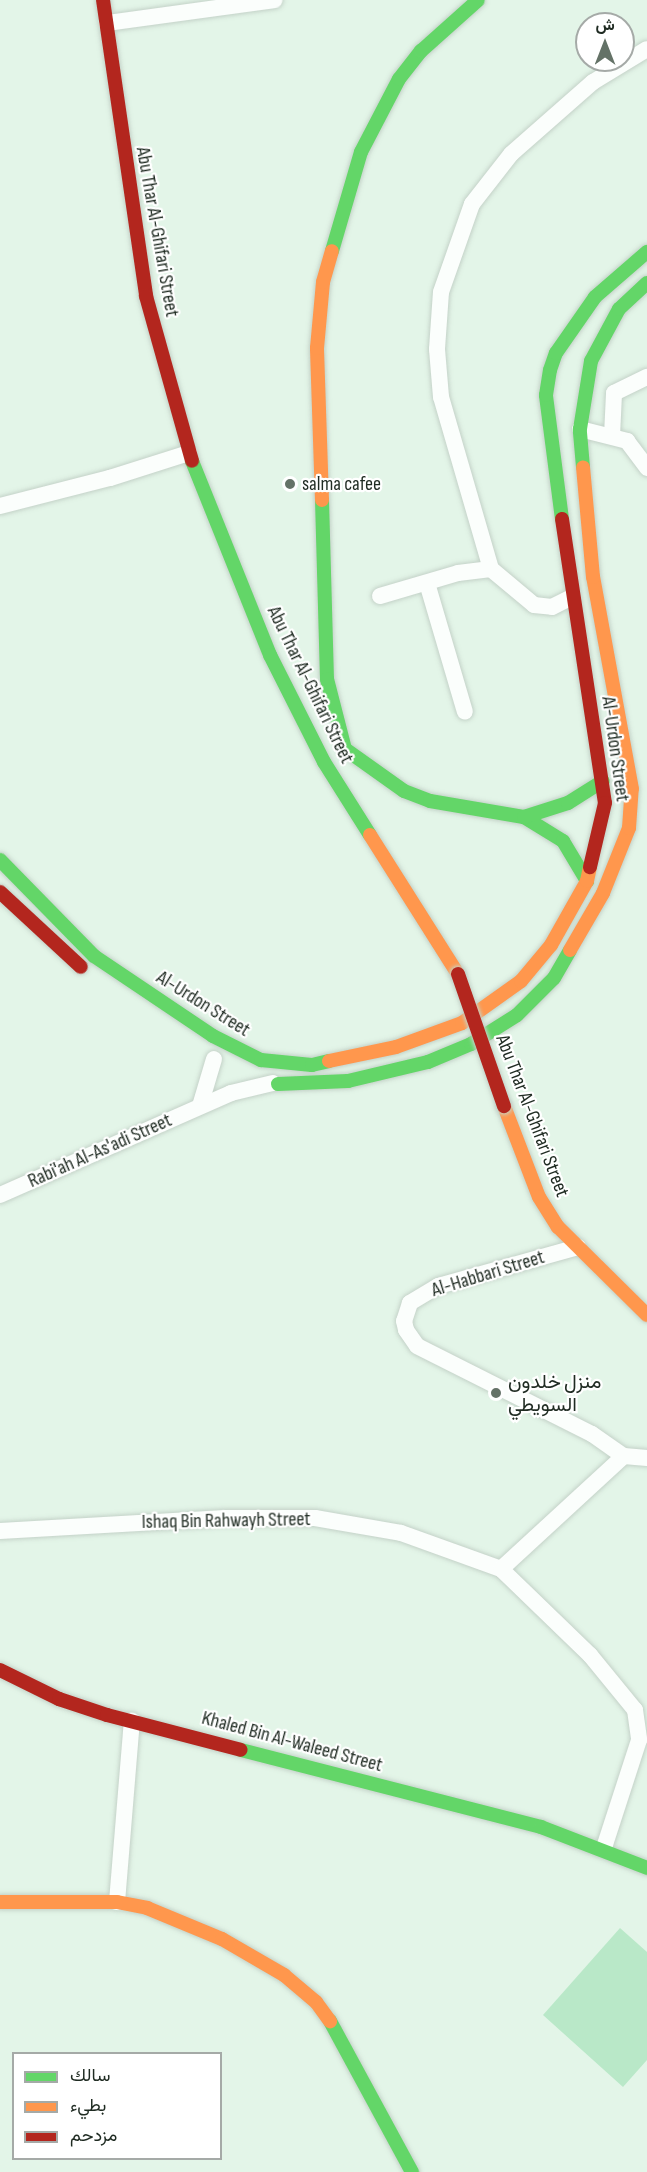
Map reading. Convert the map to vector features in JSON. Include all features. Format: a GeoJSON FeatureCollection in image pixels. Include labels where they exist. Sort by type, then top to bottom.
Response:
{"type":"FeatureCollection","features":[{"type":"Feature","properties":{"kind":"main road","name":"Abu Thar Al-Ghifari Street"},"geometry":{"type":"LineString","coordinates":[[103,0],[146,296],[189,453],[270,655],[324,762],[458,974],[504,1106],[539,1197],[558,1227],[647,1315]]}},
{"type":"Feature","properties":{"kind":"main road"},"geometry":{"type":"LineString","coordinates":[[478,0],[421,51],[399,79],[361,152],[323,282],[317,348],[322,613],[328,685],[345,749],[388,782],[416,796],[524,817],[563,841],[587,881]]}},
{"type":"Feature","properties":{"kind":"main road","name":"Al-Urdon Street"},"geometry":{"type":"LineString","coordinates":[[0,860],[94,956],[213,1036],[261,1060],[284,1065],[368,1056],[462,1023],[499,1000],[538,963],[587,881],[604,817],[603,781],[572,597],[546,395],[550,370],[556,353],[595,297],[647,252]]}},
{"type":"Feature","properties":{"kind":"main road","name":"Al-Urdon Street"},"geometry":{"type":"LineString","coordinates":[[248,1075],[273,1083],[348,1081],[428,1062],[471,1044],[517,1015],[554,978],[603,893],[629,828],[632,789],[593,577],[580,429],[591,361],[604,331],[620,309],[647,283]]}},
{"type":"Feature","properties":{"kind":"main road"},"geometry":{"type":"LineString","coordinates":[[524,817],[568,803],[603,781]]}},
{"type":"Feature","properties":{"kind":"main road"},"geometry":{"type":"LineString","coordinates":[[0,892],[65,956],[96,977]]}},
{"type":"Feature","properties":{"kind":"main road","name":"Al-Urdon Street"},"geometry":{"type":"LineString","coordinates":[[209,1057],[232,1068]]}},
{"type":"Feature","properties":{"kind":"main road","name":"Khaled Bin Al-Waleed Street"},"geometry":{"type":"LineString","coordinates":[[1,1668],[11,1692],[59,1699],[132,1721],[516,1821],[604,1848],[647,1868]]}},
{"type":"Feature","properties":{"kind":"main road","name":"Khaled Bin Al-Waleed Street"},"geometry":{"type":"LineString","coordinates":[[1,1668],[59,1699]]}},
{"type":"Feature","properties":{"kind":"main road","name":"Khaled Bin Al-Waleed Street"},"geometry":{"type":"LineString","coordinates":[[516,1821],[630,1877]]}},
{"type":"Feature","properties":{"kind":"main road"},"geometry":{"type":"LineString","coordinates":[[0,1902],[117,1902],[147,1908],[222,1940],[284,1975],[316,2002],[412,2172]]}},
{"type":"Feature","properties":{"kind":"street"},"geometry":{"type":"LineString","coordinates":[[107,24],[274,0]]}},
{"type":"Feature","properties":{"kind":"street"},"geometry":{"type":"LineString","coordinates":[[572,597],[552,607],[534,605],[491,569],[441,397],[437,349],[441,292],[472,204],[511,154],[592,82],[647,49]]}},
{"type":"Feature","properties":{"kind":"street"},"geometry":{"type":"LineString","coordinates":[[612,436],[614,393],[647,377]]}},
{"type":"Feature","properties":{"kind":"street"},"geometry":{"type":"LineString","coordinates":[[580,429],[627,441],[647,468]]}},
{"type":"Feature","properties":{"kind":"street"},"geometry":{"type":"LineString","coordinates":[[0,506],[110,478],[189,453]]}},
{"type":"Feature","properties":{"kind":"street"},"geometry":{"type":"LineString","coordinates":[[380,596],[458,573],[491,569]]}},
{"type":"Feature","properties":{"kind":"street"},"geometry":{"type":"LineString","coordinates":[[427,582],[465,712]]}},
{"type":"Feature","properties":{"kind":"street"},"geometry":{"type":"LineString","coordinates":[[200,1106],[209,1057]]}},
{"type":"Feature","properties":{"kind":"street","name":"Rabi'ah Al-As'adi Street"},"geometry":{"type":"LineString","coordinates":[[0,1195],[231,1093],[273,1083]]}},
{"type":"Feature","properties":{"kind":"street","name":"Al-Habbari Street"},"geometry":{"type":"LineString","coordinates":[[578,1247],[438,1286],[410,1303],[406,1312],[406,1330],[417,1346],[592,1434],[624,1456]]}},
{"type":"Feature","properties":{"kind":"street"},"geometry":{"type":"LineString","coordinates":[[501,1569],[624,1456],[647,1458]]}},
{"type":"Feature","properties":{"kind":"street","name":"Ishaq Bin Rahwayh Street"},"geometry":{"type":"LineString","coordinates":[[0,1531],[226,1518],[315,1518],[401,1533],[501,1569],[590,1655],[635,1710],[639,1740],[604,1848]]}},
{"type":"Feature","properties":{"kind":"street"},"geometry":{"type":"LineString","coordinates":[[117,1902],[132,1721]]}},
{"type":"Feature","properties":{"kind":"green space"},"geometry":{"type":"Polygon","coordinates":[[[620,1928],[647,1952],[647,2060],[623,2087],[543,2015],[620,1928]]]}},
{"type":"Feature","properties":{"kind":"traffic: fast"},"geometry":{"type":"LineString","coordinates":[[332,251],[361,152],[399,79],[421,51],[478,0]]}},
{"type":"Feature","properties":{"kind":"traffic: fast"},"geometry":{"type":"LineString","coordinates":[[562,519],[546,395],[550,370],[556,353],[595,297],[647,252]]}},
{"type":"Feature","properties":{"kind":"traffic: fast"},"geometry":{"type":"LineString","coordinates":[[583,467],[580,429],[591,361],[619,309],[647,283]]}},
{"type":"Feature","properties":{"kind":"traffic: fast"},"geometry":{"type":"LineString","coordinates":[[192,461],[270,655],[324,762],[370,835]]}},
{"type":"Feature","properties":{"kind":"traffic: fast"},"geometry":{"type":"LineString","coordinates":[[322,500],[327,679],[345,749],[404,791],[430,801],[524,817],[563,841],[587,881]]}},
{"type":"Feature","properties":{"kind":"traffic: fast"},"geometry":{"type":"LineString","coordinates":[[524,817],[568,803],[603,781]]}},
{"type":"Feature","properties":{"kind":"traffic: fast"},"geometry":{"type":"LineString","coordinates":[[0,860],[94,956],[213,1036],[261,1060],[312,1065],[329,1061]]}},
{"type":"Feature","properties":{"kind":"traffic: fast"},"geometry":{"type":"LineString","coordinates":[[278,1084],[348,1081],[428,1062],[471,1044],[517,1015],[554,978],[570,950]]}},
{"type":"Feature","properties":{"kind":"traffic: fast"},"geometry":{"type":"LineString","coordinates":[[241,1750],[541,1827],[647,1868]]}},
{"type":"Feature","properties":{"kind":"traffic: fast"},"geometry":{"type":"LineString","coordinates":[[330,2021],[412,2172]]}},
{"type":"Feature","properties":{"kind":"traffic: slow"},"geometry":{"type":"LineString","coordinates":[[322,500],[317,348],[323,282],[332,251]]}},
{"type":"Feature","properties":{"kind":"traffic: slow"},"geometry":{"type":"LineString","coordinates":[[570,950],[603,893],[629,828],[632,789],[593,577],[583,467]]}},
{"type":"Feature","properties":{"kind":"traffic: slow"},"geometry":{"type":"LineString","coordinates":[[370,835],[458,974]]}},
{"type":"Feature","properties":{"kind":"traffic: slow"},"geometry":{"type":"LineString","coordinates":[[329,1061],[396,1047],[462,1023],[521,981],[551,945],[587,881],[590,867]]}},
{"type":"Feature","properties":{"kind":"traffic: slow"},"geometry":{"type":"LineString","coordinates":[[504,1106],[539,1197],[558,1227],[647,1315]]}},
{"type":"Feature","properties":{"kind":"traffic: slow"},"geometry":{"type":"LineString","coordinates":[[0,1902],[117,1902],[147,1908],[222,1939],[284,1975],[316,2002],[330,2021]]}},
{"type":"Feature","properties":{"kind":"traffic: jam"},"geometry":{"type":"LineString","coordinates":[[103,0],[146,296],[192,461]]}},
{"type":"Feature","properties":{"kind":"traffic: jam"},"geometry":{"type":"LineString","coordinates":[[562,519],[605,803],[590,867]]}},
{"type":"Feature","properties":{"kind":"traffic: jam"},"geometry":{"type":"LineString","coordinates":[[0,892],[81,967]]}},
{"type":"Feature","properties":{"kind":"traffic: jam"},"geometry":{"type":"LineString","coordinates":[[458,974],[504,1106]]}},
{"type":"Feature","properties":{"kind":"traffic: jam"},"geometry":{"type":"LineString","coordinates":[[0,1670],[59,1699],[107,1715],[241,1750]]}},
{"type":"Feature","properties":{"kind":"place","name":"salma cafee"},"geometry":{"type":"Point","coordinates":[290,484]}},
{"type":"Feature","properties":{"kind":"place","name":"منزل خلدون السويطي"},"geometry":{"type":"Point","coordinates":[496,1393]}}]}
